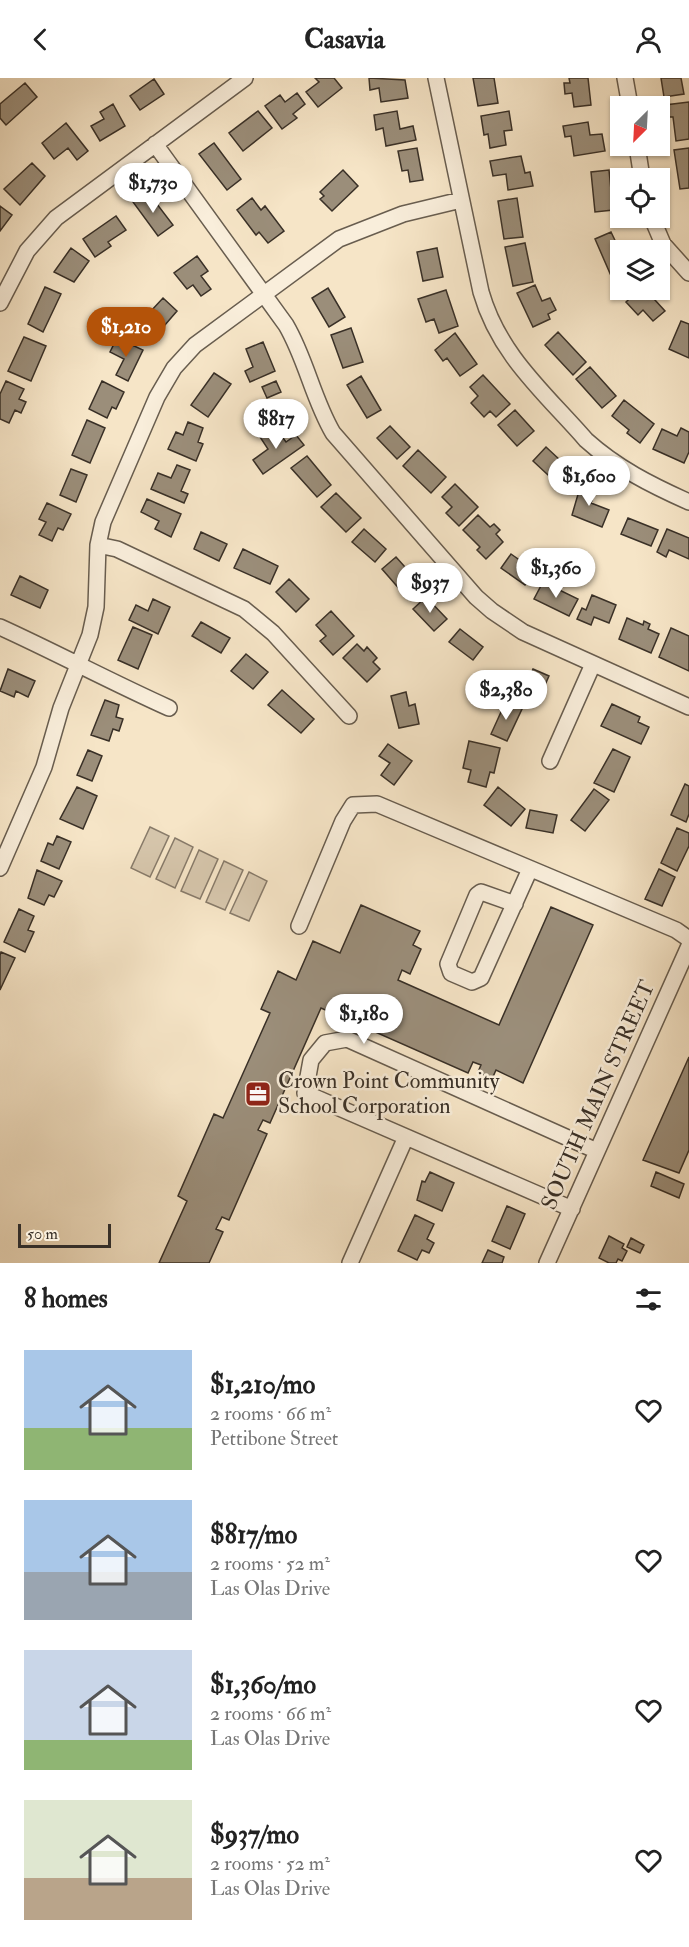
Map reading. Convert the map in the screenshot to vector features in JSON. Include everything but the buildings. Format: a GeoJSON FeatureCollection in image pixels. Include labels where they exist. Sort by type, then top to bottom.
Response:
{"type":"FeatureCollection","features":[{"type":"Feature","properties":{"kind":"street"},"geometry":{"type":"LineString","coordinates":[[0,303],[27,250],[41,233],[72,204],[245,78]]}},
{"type":"Feature","properties":{"kind":"street"},"geometry":{"type":"LineString","coordinates":[[436,78],[481,292],[488,316],[501,343],[601,454],[639,479],[689,502]]}},
{"type":"Feature","properties":{"kind":"street"},"geometry":{"type":"LineString","coordinates":[[625,78],[628,96]]}},
{"type":"Feature","properties":{"kind":"street"},"geometry":{"type":"LineString","coordinates":[[155,144],[294,339],[318,404],[333,433],[460,579],[505,621],[689,707]]}},
{"type":"Feature","properties":{"kind":"street"},"geometry":{"type":"LineString","coordinates":[[0,868],[7,835],[44,767],[61,708],[94,622],[98,544],[107,511],[157,397],[174,368],[195,345],[339,239],[403,214],[461,200]]}},
{"type":"Feature","properties":{"kind":"street"},"geometry":{"type":"LineString","coordinates":[[656,228],[663,244],[689,273]]}},
{"type":"Feature","properties":{"kind":"street"},"geometry":{"type":"LineString","coordinates":[[98,544],[117,549],[244,609],[273,633],[350,716]]}},
{"type":"Feature","properties":{"kind":"street"},"geometry":{"type":"LineString","coordinates":[[0,627],[79,662],[93,674],[169,708]]}},
{"type":"Feature","properties":{"kind":"street"},"geometry":{"type":"LineString","coordinates":[[550,761],[593,664]]}},
{"type":"Feature","properties":{"kind":"street"},"geometry":{"type":"LineString","coordinates":[[299,926],[343,820],[353,806],[377,804],[676,930],[689,939]]}},
{"type":"Feature","properties":{"kind":"street"},"geometry":{"type":"LineString","coordinates":[[514,904],[487,892],[481,892],[477,896],[448,964],[452,973],[472,982],[482,978],[530,869]]}},
{"type":"Feature","properties":{"kind":"street","name":"SOUTH MAIN STREET"},"geometry":{"type":"LineString","coordinates":[[547,1263],[689,946]]}},
{"type":"Feature","properties":{"kind":"street"},"geometry":{"type":"LineString","coordinates":[[572,1209],[305,1093],[311,1060],[325,1043],[347,1039],[597,1151]]}},
{"type":"Feature","properties":{"kind":"street"},"geometry":{"type":"LineString","coordinates":[[350,1263],[406,1137]]}},
{"type":"Feature","properties":{"kind":"shaded area"},"geometry":{"type":"Polygon","coordinates":[[[150,827],[169,836],[150,877],[131,868],[150,827]]]}},
{"type":"Feature","properties":{"kind":"shaded area"},"geometry":{"type":"Polygon","coordinates":[[[175,838],[193,847],[175,888],[156,879],[175,838]]]}},
{"type":"Feature","properties":{"kind":"shaded area"},"geometry":{"type":"Polygon","coordinates":[[[199,850],[218,859],[200,899],[181,891],[199,850]]]}},
{"type":"Feature","properties":{"kind":"shaded area"},"geometry":{"type":"Polygon","coordinates":[[[224,861],[243,870],[225,910],[206,902],[224,861]]]}},
{"type":"Feature","properties":{"kind":"shaded area"},"geometry":{"type":"Polygon","coordinates":[[[249,872],[267,881],[249,921],[230,913],[249,872]]]}},
{"type":"Feature","properties":{"kind":"place","name":"Crown Point Community School Corporation"},"geometry":{"type":"Point","coordinates":[258,1094]}}]}
